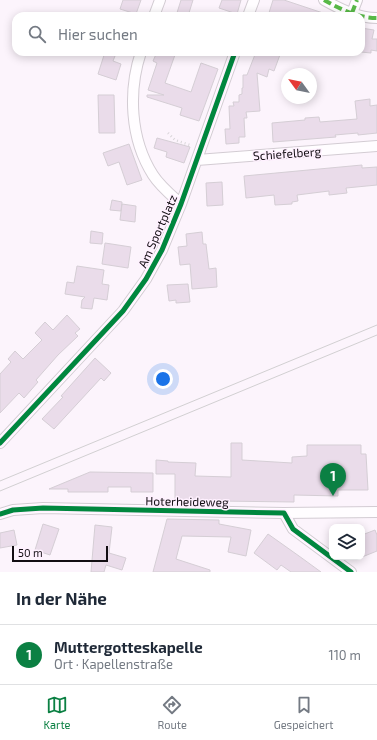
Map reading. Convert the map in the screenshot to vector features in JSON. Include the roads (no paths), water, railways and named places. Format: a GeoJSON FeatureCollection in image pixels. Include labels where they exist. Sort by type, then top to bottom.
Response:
{"type":"FeatureCollection","features":[{"type":"Feature","properties":{"kind":"street"},"geometry":{"type":"LineString","coordinates":[[156,12],[160,0]]}},
{"type":"Feature","properties":{"kind":"street"},"geometry":{"type":"LineString","coordinates":[[250,12],[254,0]]}},
{"type":"Feature","properties":{"kind":"street"},"geometry":{"type":"LineString","coordinates":[[324,0],[349,12]]}},
{"type":"Feature","properties":{"kind":"street"},"geometry":{"type":"LineString","coordinates":[[352,12],[357,0]]}},
{"type":"Feature","properties":{"kind":"street"},"geometry":{"type":"LineString","coordinates":[[365,17],[377,18]]}},
{"type":"Feature","properties":{"kind":"street"},"geometry":{"type":"LineString","coordinates":[[140,56],[135,74],[133,108],[135,126],[142,152],[153,174],[164,188],[181,204]]}},
{"type":"Feature","properties":{"kind":"street","name":"Am Sportplatz"},"geometry":{"type":"LineString","coordinates":[[0,444],[123,311],[146,279],[162,250],[181,204],[234,56]]}},
{"type":"Feature","properties":{"kind":"street","name":"Schiefelberg"},"geometry":{"type":"LineString","coordinates":[[197,160],[377,146]]}},
{"type":"Feature","properties":{"kind":"street","name":"Hoterheideweg"},"geometry":{"type":"LineString","coordinates":[[0,514],[13,510],[43,508],[284,513],[377,512]]}},
{"type":"Feature","properties":{"kind":"street"},"geometry":{"type":"LineString","coordinates":[[284,513],[293,529],[351,572]]}},
{"type":"Feature","properties":{"kind":"tram line"},"geometry":{"type":"LineString","coordinates":[[0,481],[377,325]]}},
{"type":"Feature","properties":{"kind":"tram line"},"geometry":{"type":"LineString","coordinates":[[0,491],[377,335]]}},
{"type":"Feature","properties":{"kind":"place","name":"Muttergotteskapelle"},"geometry":{"type":"Point","coordinates":[333,496]}}]}
